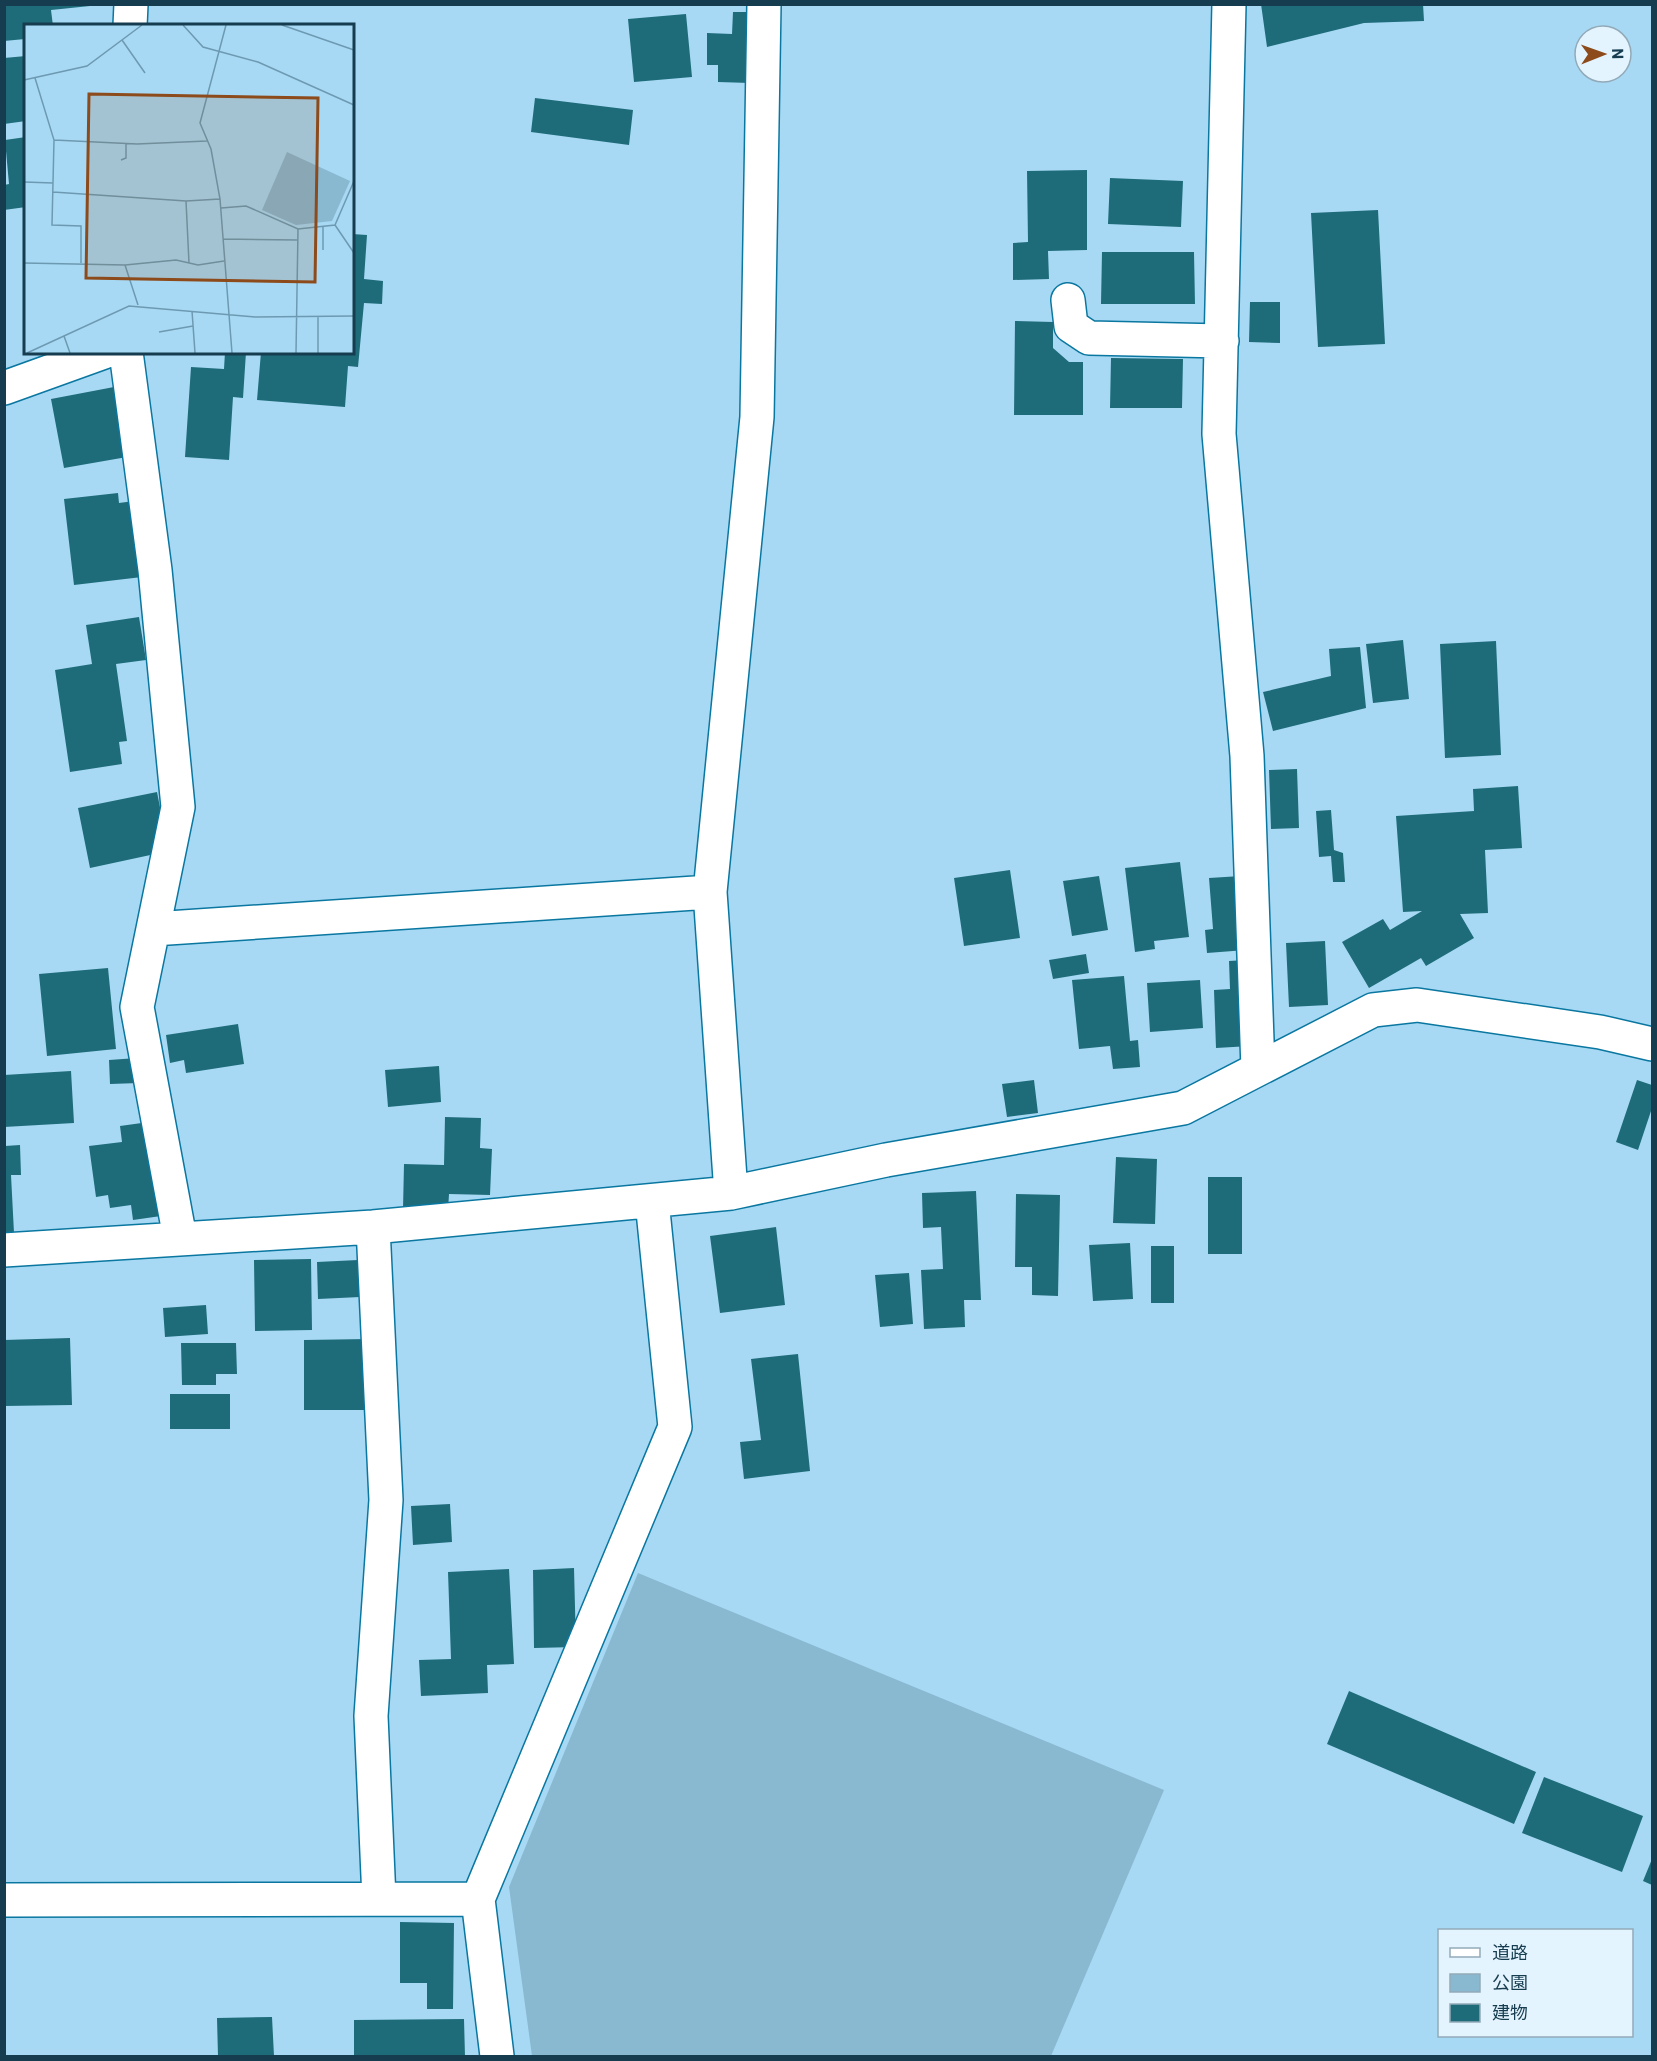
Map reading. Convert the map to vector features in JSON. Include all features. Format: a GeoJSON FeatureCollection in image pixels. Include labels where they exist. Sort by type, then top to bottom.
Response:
{"type":"FeatureCollection","features":[{"type":"Feature","properties":{"kind":"street"},"geometry":{"type":"LineString","coordinates":[[130,24],[131,4]]}},
{"type":"Feature","properties":{"kind":"street"},"geometry":{"type":"LineString","coordinates":[[731,1192],[710,892],[757,417],[764,4]]}},
{"type":"Feature","properties":{"kind":"street"},"geometry":{"type":"LineString","coordinates":[[1229,4],[1219,434],[1247,756],[1258,1069]]}},
{"type":"Feature","properties":{"kind":"street"},"geometry":{"type":"LineString","coordinates":[[1068,300],[1071,326],[1089,338],[1222,341]]}},
{"type":"Feature","properties":{"kind":"street"},"geometry":{"type":"LineString","coordinates":[[4,388],[98,354]]}},
{"type":"Feature","properties":{"kind":"street"},"geometry":{"type":"LineString","coordinates":[[126,354],[155,570],[178,807],[137,1007],[180,1238]]}},
{"type":"Feature","properties":{"kind":"street"},"geometry":{"type":"LineString","coordinates":[[153,929],[710,892]]}},
{"type":"Feature","properties":{"kind":"street"},"geometry":{"type":"LineString","coordinates":[[4,1250],[373,1227],[731,1192],[886,1160],[1184,1108],[1372,1010],[1417,1005],[1600,1032],[1653,1044]]}},
{"type":"Feature","properties":{"kind":"street"},"geometry":{"type":"LineString","coordinates":[[497,2056],[478,1899],[675,1427],[652,1201]]}},
{"type":"Feature","properties":{"kind":"street"},"geometry":{"type":"LineString","coordinates":[[373,1227],[386,1500],[371,1716],[379,1899]]}},
{"type":"Feature","properties":{"kind":"street"},"geometry":{"type":"LineString","coordinates":[[4,1900],[478,1899]]}},
{"type":"Feature","properties":{"kind":"green space"},"geometry":{"type":"Polygon","coordinates":[[[638,1573],[1164,1790],[1051,2056],[532,2056],[509,1887],[638,1573]]]}},
{"type":"Feature","properties":{"kind":"building"},"geometry":{"type":"Polygon","coordinates":[[[4,4],[90,4],[90,6],[51,10],[53,24],[24,24],[24,39],[4,41],[4,4]]]}},
{"type":"Feature","properties":{"kind":"building"},"geometry":{"type":"Polygon","coordinates":[[[1261,4],[1423,4],[1424,21],[1364,23],[1267,47],[1261,4]]]}},
{"type":"Feature","properties":{"kind":"building"},"geometry":{"type":"Polygon","coordinates":[[[733,12],[751,12],[750,83],[718,82],[718,65],[707,65],[707,33],[732,34],[733,12]]]}},
{"type":"Feature","properties":{"kind":"building"},"geometry":{"type":"Polygon","coordinates":[[[686,14],[692,77],[634,82],[628,19],[686,14]]]}},
{"type":"Feature","properties":{"kind":"building"},"geometry":{"type":"Polygon","coordinates":[[[24,56],[24,121],[4,124],[4,58],[24,56]]]}},
{"type":"Feature","properties":{"kind":"building"},"geometry":{"type":"Polygon","coordinates":[[[535,98],[633,110],[629,145],[531,132],[535,98]]]}},
{"type":"Feature","properties":{"kind":"building"},"geometry":{"type":"Polygon","coordinates":[[[24,137],[24,207],[4,210],[4,185],[9,184],[5,140],[24,137]]]}},
{"type":"Feature","properties":{"kind":"building"},"geometry":{"type":"Polygon","coordinates":[[[1087,170],[1087,250],[1048,251],[1049,279],[1013,280],[1013,243],[1028,242],[1027,171],[1087,170]]]}},
{"type":"Feature","properties":{"kind":"building"},"geometry":{"type":"Polygon","coordinates":[[[1110,178],[1183,181],[1181,227],[1108,224],[1110,178]]]}},
{"type":"Feature","properties":{"kind":"building"},"geometry":{"type":"Polygon","coordinates":[[[1378,210],[1385,344],[1318,347],[1311,213],[1378,210]]]}},
{"type":"Feature","properties":{"kind":"building"},"geometry":{"type":"Polygon","coordinates":[[[354,234],[367,235],[364,279],[383,281],[382,304],[364,303],[358,367],[348,366],[345,407],[257,400],[261,354],[354,354],[354,234]]]}},
{"type":"Feature","properties":{"kind":"building"},"geometry":{"type":"Polygon","coordinates":[[[1102,252],[1194,252],[1195,304],[1101,304],[1102,252]]]}},
{"type":"Feature","properties":{"kind":"building"},"geometry":{"type":"Polygon","coordinates":[[[1250,302],[1280,302],[1280,343],[1249,342],[1250,302]]]}},
{"type":"Feature","properties":{"kind":"building"},"geometry":{"type":"Polygon","coordinates":[[[1015,321],[1053,322],[1053,348],[1069,362],[1083,362],[1083,415],[1014,415],[1015,321]]]}},
{"type":"Feature","properties":{"kind":"building"},"geometry":{"type":"Polygon","coordinates":[[[225,354],[246,354],[243,398],[233,397],[229,460],[185,457],[191,367],[224,369],[225,354]]]}},
{"type":"Feature","properties":{"kind":"building"},"geometry":{"type":"Polygon","coordinates":[[[1111,358],[1183,359],[1182,408],[1110,408],[1111,358]]]}},
{"type":"Feature","properties":{"kind":"building"},"geometry":{"type":"Polygon","coordinates":[[[114,387],[127,457],[64,468],[51,399],[114,387]]]}},
{"type":"Feature","properties":{"kind":"building"},"geometry":{"type":"Polygon","coordinates":[[[118,493],[119,503],[134,501],[142,577],[74,585],[64,499],[118,493]]]}},
{"type":"Feature","properties":{"kind":"building"},"geometry":{"type":"Polygon","coordinates":[[[139,617],[146,660],[116,664],[127,741],[119,742],[122,764],[70,772],[55,670],[92,664],[86,625],[139,617]]]}},
{"type":"Feature","properties":{"kind":"building"},"geometry":{"type":"Polygon","coordinates":[[[1403,640],[1409,699],[1373,703],[1366,644],[1403,640]]]}},
{"type":"Feature","properties":{"kind":"building"},"geometry":{"type":"Polygon","coordinates":[[[1496,641],[1501,755],[1445,758],[1440,644],[1496,641]]]}},
{"type":"Feature","properties":{"kind":"building"},"geometry":{"type":"Polygon","coordinates":[[[1360,647],[1366,708],[1273,731],[1263,692],[1331,676],[1329,649],[1360,647]]]}},
{"type":"Feature","properties":{"kind":"building"},"geometry":{"type":"Polygon","coordinates":[[[1297,769],[1299,828],[1271,829],[1269,770],[1297,769]]]}},
{"type":"Feature","properties":{"kind":"building"},"geometry":{"type":"Polygon","coordinates":[[[1518,786],[1522,848],[1485,850],[1488,913],[1460,914],[1474,938],[1426,966],[1421,958],[1369,988],[1342,942],[1383,919],[1390,930],[1422,911],[1403,912],[1396,816],[1474,811],[1473,789],[1518,786]]]}},
{"type":"Feature","properties":{"kind":"building"},"geometry":{"type":"Polygon","coordinates":[[[157,792],[164,828],[155,854],[90,868],[78,808],[157,792]]]}},
{"type":"Feature","properties":{"kind":"building"},"geometry":{"type":"Polygon","coordinates":[[[1331,810],[1334,850],[1343,853],[1345,882],[1333,882],[1331,856],[1319,857],[1316,811],[1331,810]]]}},
{"type":"Feature","properties":{"kind":"building"},"geometry":{"type":"Polygon","coordinates":[[[1180,862],[1189,937],[1154,941],[1155,949],[1135,952],[1125,868],[1180,862]]]}},
{"type":"Feature","properties":{"kind":"building"},"geometry":{"type":"Polygon","coordinates":[[[1010,870],[1020,938],[964,946],[954,878],[1010,870]]]}},
{"type":"Feature","properties":{"kind":"building"},"geometry":{"type":"Polygon","coordinates":[[[1099,876],[1108,930],[1072,936],[1063,881],[1099,876]]]}},
{"type":"Feature","properties":{"kind":"building"},"geometry":{"type":"Polygon","coordinates":[[[1241,876],[1246,950],[1207,953],[1205,930],[1213,929],[1209,878],[1241,876]]]}},
{"type":"Feature","properties":{"kind":"building"},"geometry":{"type":"Polygon","coordinates":[[[1325,941],[1328,1005],[1289,1007],[1286,943],[1325,941]]]}},
{"type":"Feature","properties":{"kind":"building"},"geometry":{"type":"Polygon","coordinates":[[[1086,954],[1089,973],[1053,979],[1049,960],[1086,954]]]}},
{"type":"Feature","properties":{"kind":"building"},"geometry":{"type":"Polygon","coordinates":[[[1246,960],[1250,1046],[1216,1048],[1214,990],[1230,989],[1229,961],[1246,960]]]}},
{"type":"Feature","properties":{"kind":"building"},"geometry":{"type":"Polygon","coordinates":[[[108,968],[116,1049],[47,1056],[39,974],[108,968]]]}},
{"type":"Feature","properties":{"kind":"building"},"geometry":{"type":"Polygon","coordinates":[[[1124,976],[1130,1041],[1138,1040],[1140,1067],[1113,1069],[1110,1046],[1079,1049],[1072,980],[1124,976]]]}},
{"type":"Feature","properties":{"kind":"building"},"geometry":{"type":"Polygon","coordinates":[[[1200,980],[1203,1028],[1150,1032],[1147,983],[1200,980]]]}},
{"type":"Feature","properties":{"kind":"building"},"geometry":{"type":"Polygon","coordinates":[[[238,1024],[244,1064],[186,1073],[184,1060],[170,1063],[166,1035],[238,1024]]]}},
{"type":"Feature","properties":{"kind":"building"},"geometry":{"type":"Polygon","coordinates":[[[137,1058],[139,1083],[110,1084],[109,1060],[137,1058]]]}},
{"type":"Feature","properties":{"kind":"building"},"geometry":{"type":"Polygon","coordinates":[[[439,1066],[441,1102],[388,1107],[385,1070],[439,1066]]]}},
{"type":"Feature","properties":{"kind":"building"},"geometry":{"type":"Polygon","coordinates":[[[71,1071],[74,1123],[4,1127],[4,1075],[71,1071]]]}},
{"type":"Feature","properties":{"kind":"building"},"geometry":{"type":"Polygon","coordinates":[[[1034,1080],[1038,1113],[1007,1117],[1002,1084],[1034,1080]]]}},
{"type":"Feature","properties":{"kind":"building"},"geometry":{"type":"Polygon","coordinates":[[[1637,1080],[1652,1085],[1652,1108],[1638,1150],[1616,1142],[1637,1080]]]}},
{"type":"Feature","properties":{"kind":"building"},"geometry":{"type":"Polygon","coordinates":[[[445,1117],[481,1118],[480,1148],[492,1149],[490,1195],[449,1194],[448,1210],[403,1209],[404,1164],[444,1165],[445,1117]]]}},
{"type":"Feature","properties":{"kind":"building"},"geometry":{"type":"Polygon","coordinates":[[[149,1122],[161,1216],[133,1220],[131,1205],[110,1208],[108,1195],[96,1197],[89,1146],[122,1142],[120,1126],[149,1122]]]}},
{"type":"Feature","properties":{"kind":"building"},"geometry":{"type":"Polygon","coordinates":[[[20,1145],[21,1175],[11,1175],[14,1233],[5,1233],[5,1146],[20,1145]]]}},
{"type":"Feature","properties":{"kind":"building"},"geometry":{"type":"Polygon","coordinates":[[[1116,1157],[1157,1159],[1155,1224],[1113,1223],[1116,1157]]]}},
{"type":"Feature","properties":{"kind":"building"},"geometry":{"type":"Polygon","coordinates":[[[1208,1177],[1242,1177],[1242,1254],[1208,1254],[1208,1177]]]}},
{"type":"Feature","properties":{"kind":"building"},"geometry":{"type":"Polygon","coordinates":[[[976,1191],[981,1300],[964,1300],[965,1327],[924,1329],[921,1270],[943,1269],[941,1227],[923,1228],[922,1193],[976,1191]]]}},
{"type":"Feature","properties":{"kind":"building"},"geometry":{"type":"Polygon","coordinates":[[[1016,1194],[1060,1195],[1058,1296],[1032,1295],[1032,1267],[1015,1267],[1016,1194]]]}},
{"type":"Feature","properties":{"kind":"building"},"geometry":{"type":"Polygon","coordinates":[[[776,1227],[785,1305],[720,1313],[710,1236],[776,1227]]]}},
{"type":"Feature","properties":{"kind":"building"},"geometry":{"type":"Polygon","coordinates":[[[1130,1243],[1133,1299],[1093,1301],[1089,1245],[1130,1243]]]}},
{"type":"Feature","properties":{"kind":"building"},"geometry":{"type":"Polygon","coordinates":[[[1151,1246],[1174,1246],[1174,1303],[1151,1303],[1151,1246]]]}},
{"type":"Feature","properties":{"kind":"building"},"geometry":{"type":"Polygon","coordinates":[[[311,1259],[312,1330],[255,1331],[254,1260],[311,1259]]]}},
{"type":"Feature","properties":{"kind":"building"},"geometry":{"type":"Polygon","coordinates":[[[358,1260],[360,1297],[318,1299],[317,1262],[358,1260]]]}},
{"type":"Feature","properties":{"kind":"building"},"geometry":{"type":"Polygon","coordinates":[[[909,1273],[913,1324],[880,1327],[875,1275],[909,1273]]]}},
{"type":"Feature","properties":{"kind":"building"},"geometry":{"type":"Polygon","coordinates":[[[206,1305],[208,1334],[165,1337],[163,1308],[206,1305]]]}},
{"type":"Feature","properties":{"kind":"building"},"geometry":{"type":"Polygon","coordinates":[[[70,1338],[72,1405],[4,1406],[4,1340],[70,1338]]]}},
{"type":"Feature","properties":{"kind":"building"},"geometry":{"type":"Polygon","coordinates":[[[368,1339],[367,1410],[304,1410],[304,1340],[368,1339]]]}},
{"type":"Feature","properties":{"kind":"building"},"geometry":{"type":"Polygon","coordinates":[[[181,1343],[236,1343],[237,1374],[216,1374],[216,1385],[182,1385],[181,1343]]]}},
{"type":"Feature","properties":{"kind":"building"},"geometry":{"type":"Polygon","coordinates":[[[798,1354],[810,1471],[744,1479],[740,1442],[761,1440],[751,1359],[798,1354]]]}},
{"type":"Feature","properties":{"kind":"building"},"geometry":{"type":"Polygon","coordinates":[[[170,1394],[230,1394],[230,1429],[170,1429],[170,1394]]]}},
{"type":"Feature","properties":{"kind":"building"},"geometry":{"type":"Polygon","coordinates":[[[450,1504],[452,1542],[413,1545],[411,1506],[450,1504]]]}},
{"type":"Feature","properties":{"kind":"building"},"geometry":{"type":"Polygon","coordinates":[[[574,1568],[576,1647],[534,1648],[533,1570],[574,1568]]]}},
{"type":"Feature","properties":{"kind":"building"},"geometry":{"type":"Polygon","coordinates":[[[509,1569],[514,1664],[487,1665],[488,1693],[421,1696],[419,1660],[451,1659],[448,1572],[509,1569]]]}},
{"type":"Feature","properties":{"kind":"building"},"geometry":{"type":"Polygon","coordinates":[[[1349,1691],[1536,1772],[1514,1824],[1327,1744],[1349,1691]]]}},
{"type":"Feature","properties":{"kind":"building"},"geometry":{"type":"Polygon","coordinates":[[[1544,1777],[1643,1816],[1622,1872],[1522,1833],[1544,1777]]]}},
{"type":"Feature","properties":{"kind":"building"},"geometry":{"type":"Polygon","coordinates":[[[1652,1859],[1652,1885],[1643,1881],[1652,1859]]]}},
{"type":"Feature","properties":{"kind":"building"},"geometry":{"type":"Polygon","coordinates":[[[400,1922],[454,1923],[453,2009],[427,2009],[427,1983],[400,1983],[400,1922]]]}},
{"type":"Feature","properties":{"kind":"building"},"geometry":{"type":"Polygon","coordinates":[[[272,2017],[274,2056],[218,2056],[217,2018],[272,2017]]]}},
{"type":"Feature","properties":{"kind":"building"},"geometry":{"type":"Polygon","coordinates":[[[464,2019],[465,2056],[354,2056],[354,2020],[464,2019]]]}}]}
